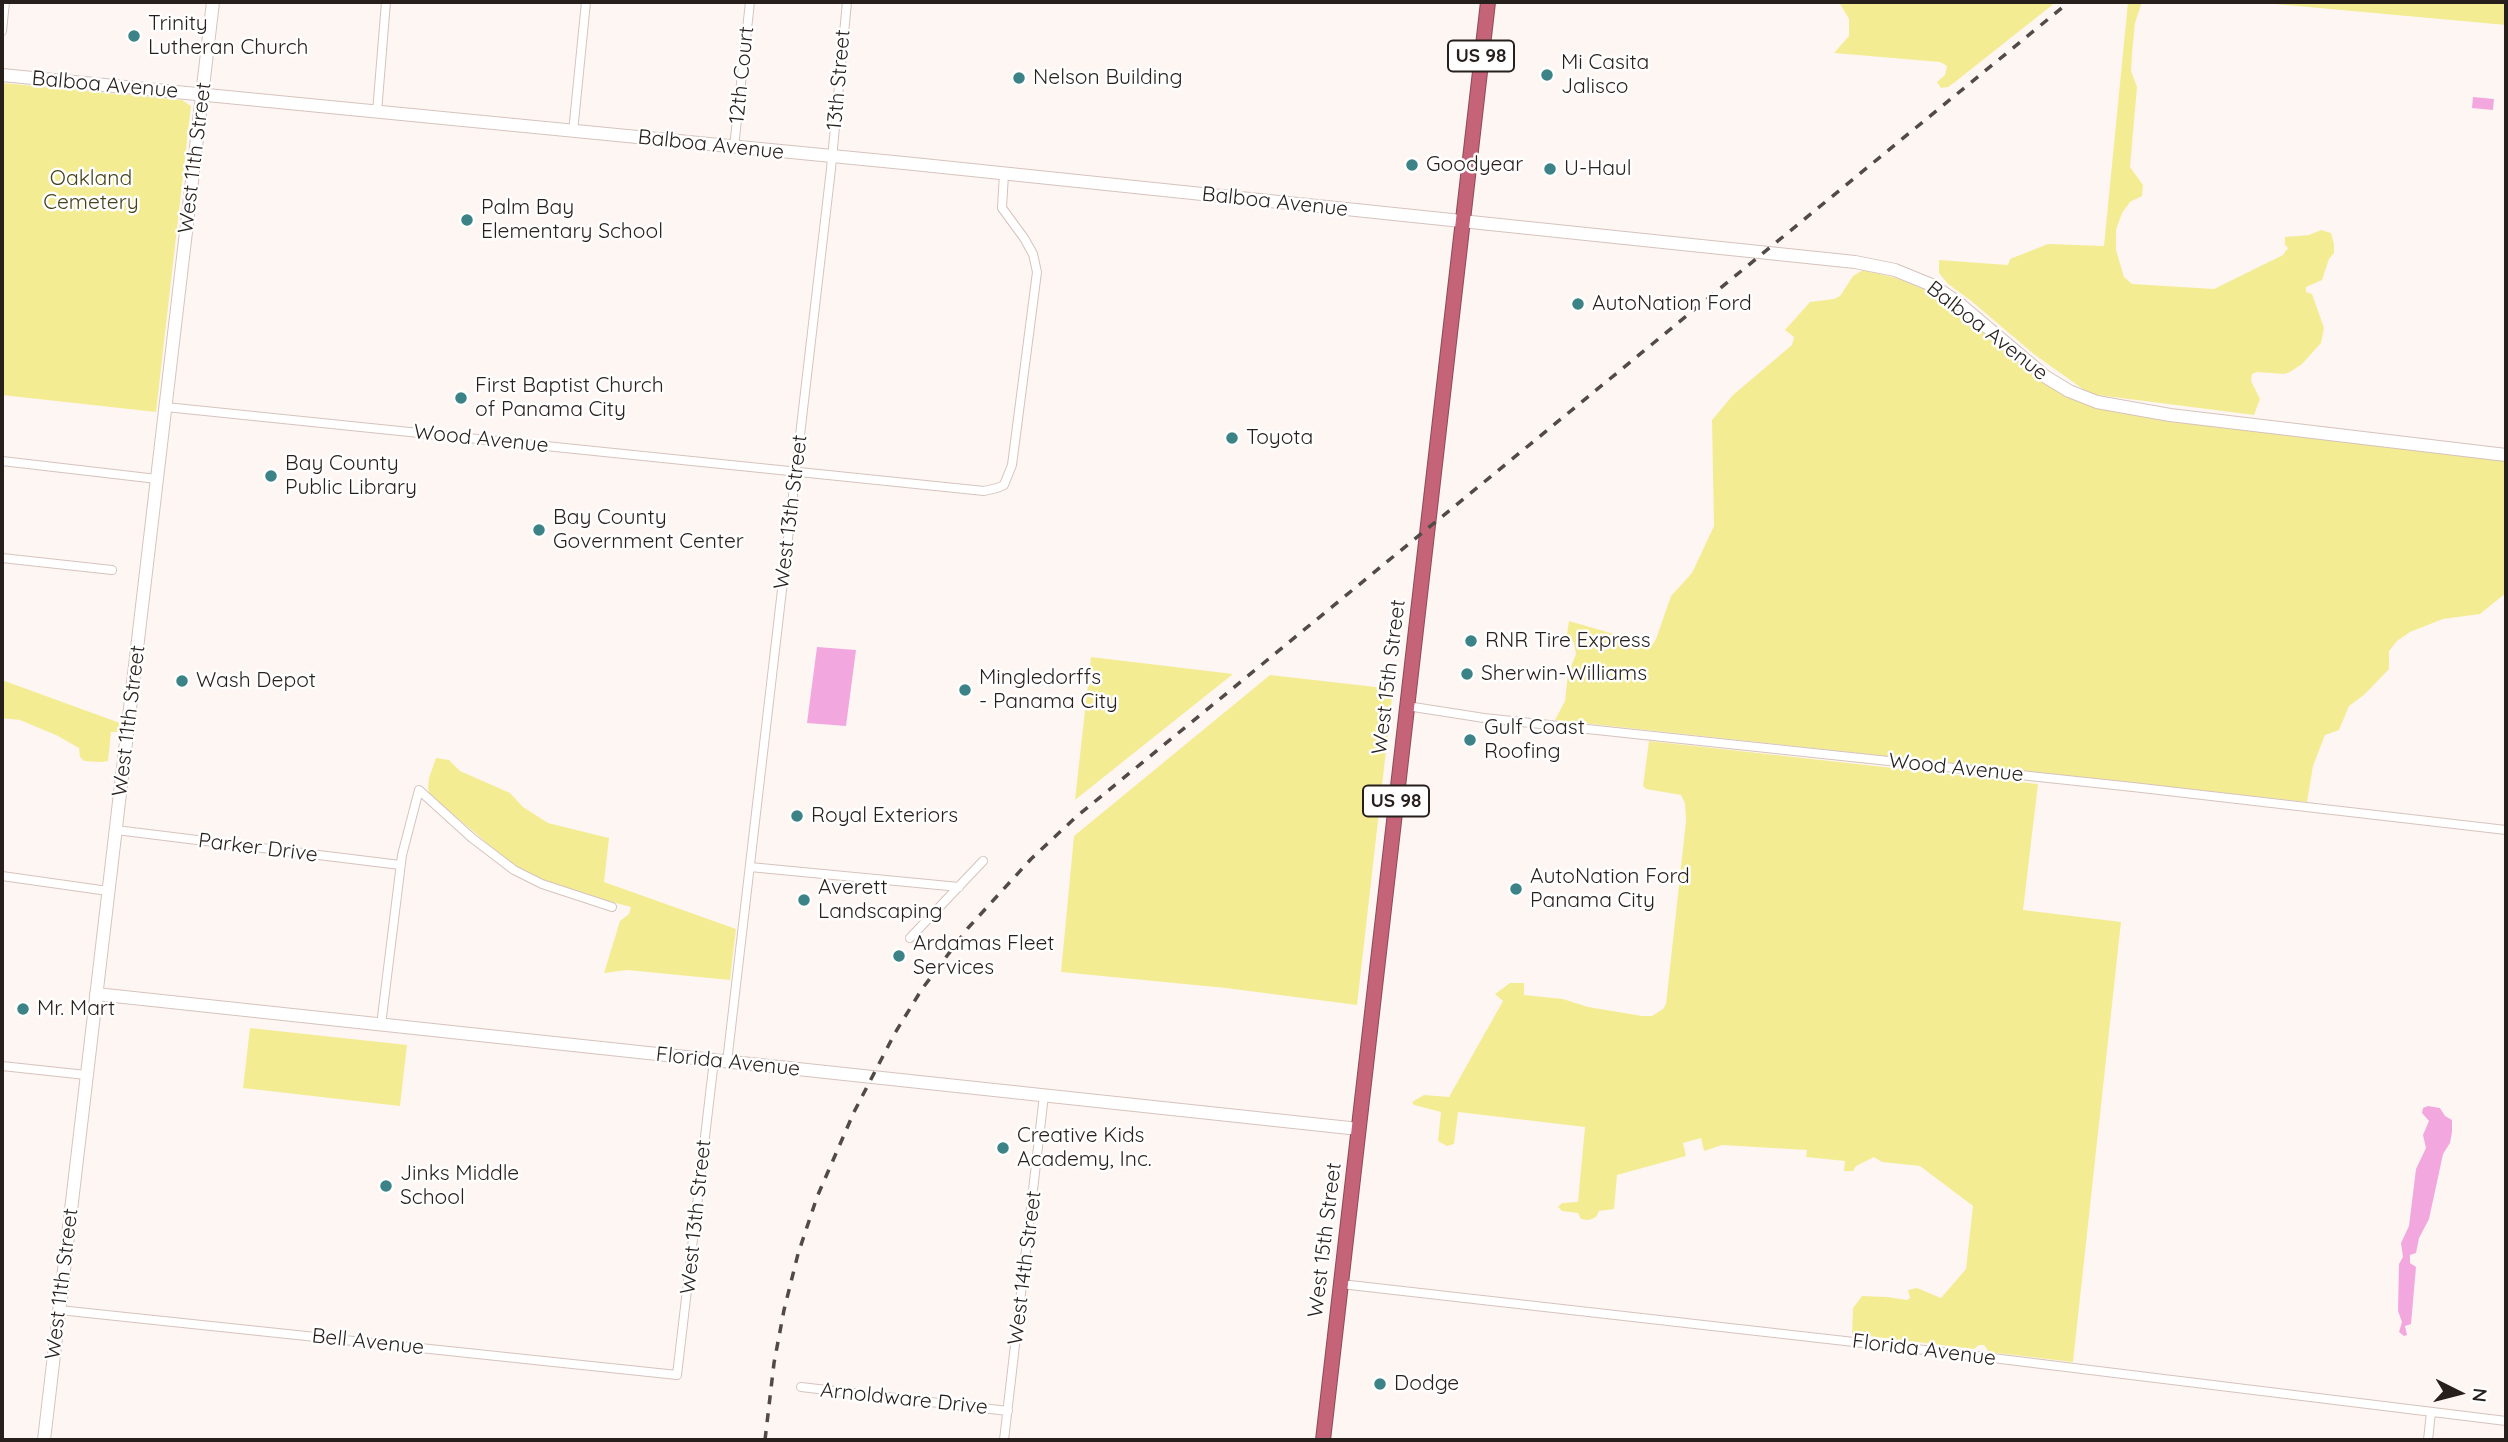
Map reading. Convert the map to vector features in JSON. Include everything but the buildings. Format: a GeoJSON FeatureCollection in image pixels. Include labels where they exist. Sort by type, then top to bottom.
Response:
{"type":"FeatureCollection","features":[{"type":"Feature","properties":{"kind":"highway","name":"West 15th Street"},"geometry":{"type":"LineString","coordinates":[[1323,1440],[1488,2]]}},
{"type":"Feature","properties":{"kind":"street"},"geometry":{"type":"LineString","coordinates":[[2,31],[5,2]]}},
{"type":"Feature","properties":{"kind":"street","name":"West 11th Street"},"geometry":{"type":"LineString","coordinates":[[44,1440],[213,2]]}},
{"type":"Feature","properties":{"kind":"street"},"geometry":{"type":"LineString","coordinates":[[377,112],[386,2]]}},
{"type":"Feature","properties":{"kind":"street"},"geometry":{"type":"LineString","coordinates":[[573,132],[586,2]]}},
{"type":"Feature","properties":{"kind":"street","name":"12th Court"},"geometry":{"type":"LineString","coordinates":[[734,147],[750,2]]}},
{"type":"Feature","properties":{"kind":"street","name":"13th Street"},"geometry":{"type":"LineString","coordinates":[[832,157],[847,2]]}},
{"type":"Feature","properties":{"kind":"street","name":"Balboa Avenue"},"geometry":{"type":"LineString","coordinates":[[2,75],[1463,220],[1855,262],[1885,268],[1921,280],[1945,293],[2046,377],[2091,400],[2170,415],[2506,455]]}},
{"type":"Feature","properties":{"kind":"street","name":"West 13th Street"},"geometry":{"type":"LineString","coordinates":[[677,1375],[720,1061],[750,867],[832,157]]}},
{"type":"Feature","properties":{"kind":"street","name":"Wood Avenue"},"geometry":{"type":"LineString","coordinates":[[166,407],[984,491],[1004,485],[1012,465],[1037,272],[1033,254],[1002,208],[1004,174]]}},
{"type":"Feature","properties":{"kind":"street"},"geometry":{"type":"LineString","coordinates":[[2,461],[157,479]]}},
{"type":"Feature","properties":{"kind":"street"},"geometry":{"type":"LineString","coordinates":[[2,558],[112,570]]}},
{"type":"Feature","properties":{"kind":"street","name":"Wood Avenue"},"geometry":{"type":"LineString","coordinates":[[1407,706],[1484,718],[2133,787],[2506,830]]}},
{"type":"Feature","properties":{"kind":"street"},"geometry":{"type":"LineString","coordinates":[[382,1025],[400,865],[419,790],[472,838],[514,870],[542,884],[612,908]]}},
{"type":"Feature","properties":{"kind":"street","name":"Parker Drive"},"geometry":{"type":"LineString","coordinates":[[116,830],[400,865]]}},
{"type":"Feature","properties":{"kind":"street"},"geometry":{"type":"LineString","coordinates":[[910,939],[983,861]]}},
{"type":"Feature","properties":{"kind":"street"},"geometry":{"type":"LineString","coordinates":[[750,867],[959,887]]}},
{"type":"Feature","properties":{"kind":"street"},"geometry":{"type":"LineString","coordinates":[[2,876],[108,891]]}},
{"type":"Feature","properties":{"kind":"street","name":"Florida Avenue"},"geometry":{"type":"LineString","coordinates":[[96,994],[1359,1129]]}},
{"type":"Feature","properties":{"kind":"street"},"geometry":{"type":"LineString","coordinates":[[2,1066],[86,1075]]}},
{"type":"Feature","properties":{"kind":"street","name":"West 14th Street"},"geometry":{"type":"LineString","coordinates":[[1004,1440],[1044,1095]]}},
{"type":"Feature","properties":{"kind":"street","name":"Florida Avenue"},"geometry":{"type":"LineString","coordinates":[[1341,1284],[1947,1352],[2506,1421]]}},
{"type":"Feature","properties":{"kind":"street","name":"Bell Avenue"},"geometry":{"type":"LineString","coordinates":[[59,1310],[677,1375]]}},
{"type":"Feature","properties":{"kind":"street","name":"Arnoldware Drive"},"geometry":{"type":"LineString","coordinates":[[801,1387],[1008,1411]]}},
{"type":"Feature","properties":{"kind":"street"},"geometry":{"type":"LineString","coordinates":[[2428,1440],[2431,1412]]}},
{"type":"Feature","properties":{"kind":"green space"},"geometry":{"type":"Polygon","coordinates":[[[1839,2],[2056,2],[1955,82],[1941,88],[1937,82],[1945,75],[1947,66],[1940,62],[1834,53],[1849,36],[1849,19],[1839,2]]]}},
{"type":"Feature","properties":{"kind":"green space"},"geometry":{"type":"Polygon","coordinates":[[[2128,2],[2142,2],[2135,23],[2132,54],[2131,71],[2137,87],[2130,167],[2143,185],[2142,196],[2130,202],[2122,213],[2116,230],[2116,250],[2124,277],[2132,284],[2214,289],[2283,255],[2288,248],[2285,245],[2285,237],[2309,235],[2321,230],[2331,233],[2334,253],[2329,259],[2322,280],[2306,287],[2306,292],[2312,294],[2324,328],[2321,343],[2302,364],[2290,372],[2252,374],[2251,381],[2260,399],[2254,415],[2090,394],[2035,355],[1948,284],[1939,273],[1939,260],[2008,265],[2010,259],[2048,244],[2104,246],[2128,2]]]}},
{"type":"Feature","properties":{"kind":"green space"},"geometry":{"type":"Polygon","coordinates":[[[2253,2],[2506,2],[2506,25],[2253,2]]]}},
{"type":"Feature","properties":{"kind":"green space","name":"Oakland Cemetery"},"geometry":{"type":"Polygon","coordinates":[[[2,83],[182,100],[191,106],[156,412],[2,395],[2,83]]]}},
{"type":"Feature","properties":{"kind":"green space"},"geometry":{"type":"Polygon","coordinates":[[[1863,270],[1896,278],[1928,291],[1959,313],[2041,381],[2062,394],[2095,408],[2154,418],[2506,461],[2506,593],[2480,614],[2443,619],[2410,632],[2397,641],[2389,651],[2389,669],[2349,706],[2339,730],[2325,735],[2313,766],[2307,802],[1555,720],[1565,701],[1568,674],[1576,654],[1574,643],[1567,634],[1569,621],[1652,645],[1671,596],[1692,573],[1714,526],[1712,420],[1733,395],[1792,345],[1794,337],[1785,330],[1810,302],[1840,296],[1853,276],[1863,270]]]}},
{"type":"Feature","properties":{"kind":"green space"},"geometry":{"type":"Polygon","coordinates":[[[1091,657],[1233,674],[1075,800],[1091,657]]]}},
{"type":"Feature","properties":{"kind":"green space"},"geometry":{"type":"Polygon","coordinates":[[[1270,675],[1393,689],[1357,1005],[1226,988],[1061,972],[1074,836],[1270,675]]]}},
{"type":"Feature","properties":{"kind":"green space"},"geometry":{"type":"Polygon","coordinates":[[[2,680],[120,723],[117,732],[111,732],[108,761],[84,761],[80,757],[79,748],[58,736],[20,720],[2,718],[2,680]]]}},
{"type":"Feature","properties":{"kind":"green space"},"geometry":{"type":"Polygon","coordinates":[[[1649,741],[2038,784],[2023,910],[2121,922],[2073,1362],[1989,1352],[1984,1345],[1974,1349],[1852,1334],[1853,1308],[1862,1296],[1907,1300],[1910,1298],[1908,1290],[1917,1288],[1941,1298],[1966,1269],[1973,1206],[1920,1166],[1882,1162],[1874,1157],[1856,1166],[1853,1171],[1844,1171],[1845,1161],[1806,1157],[1807,1150],[1722,1145],[1704,1151],[1701,1138],[1683,1143],[1686,1156],[1617,1175],[1614,1209],[1599,1211],[1596,1217],[1589,1220],[1581,1219],[1578,1213],[1562,1211],[1558,1207],[1562,1203],[1578,1202],[1585,1127],[1458,1112],[1454,1144],[1447,1146],[1438,1141],[1441,1112],[1414,1105],[1412,1102],[1424,1095],[1449,1097],[1503,1001],[1495,994],[1510,983],[1524,983],[1524,995],[1563,999],[1588,1007],[1642,1016],[1652,1016],[1666,1004],[1686,821],[1685,803],[1681,795],[1646,789],[1643,786],[1649,741]]]}},
{"type":"Feature","properties":{"kind":"green space"},"geometry":{"type":"Polygon","coordinates":[[[436,758],[449,760],[460,771],[510,793],[523,807],[548,823],[609,838],[604,882],[736,929],[730,980],[627,970],[604,973],[620,921],[629,914],[631,907],[536,878],[506,859],[430,795],[429,778],[436,758]]]}},
{"type":"Feature","properties":{"kind":"green space"},"geometry":{"type":"Polygon","coordinates":[[[250,1028],[407,1045],[400,1106],[243,1088],[250,1028]]]}},
{"type":"Feature","properties":{"kind":"shaded area"},"geometry":{"type":"Polygon","coordinates":[[[2473,97],[2494,99],[2493,110],[2472,108],[2473,97]]]}},
{"type":"Feature","properties":{"kind":"shaded area"},"geometry":{"type":"Polygon","coordinates":[[[817,647],[856,650],[846,726],[807,723],[817,647]]]}},
{"type":"Feature","properties":{"kind":"shaded area"},"geometry":{"type":"Polygon","coordinates":[[[2423,1108],[2440,1108],[2445,1116],[2452,1120],[2452,1132],[2450,1143],[2443,1154],[2429,1219],[2419,1238],[2416,1253],[2410,1255],[2410,1263],[2416,1267],[2411,1324],[2405,1326],[2407,1335],[2404,1336],[2399,1332],[2402,1322],[2398,1311],[2399,1264],[2403,1257],[2401,1243],[2409,1226],[2416,1169],[2426,1148],[2423,1135],[2429,1121],[2422,1113],[2423,1108]]]}},
{"type":"Feature","properties":{"kind":"railway"},"geometry":{"type":"LineString","coordinates":[[765,1440],[774,1363],[784,1310],[798,1254],[817,1197],[854,1112],[895,1033],[922,989],[968,928],[1031,859],[1076,817],[2069,2]]}},
{"type":"Feature","properties":{"kind":"place","name":"Trinity Lutheran Church"},"geometry":{"type":"Point","coordinates":[134,36]}},
{"type":"Feature","properties":{"kind":"place","name":"Mi Casita Jalisco"},"geometry":{"type":"Point","coordinates":[1547,75]}},
{"type":"Feature","properties":{"kind":"place","name":"Nelson Building"},"geometry":{"type":"Point","coordinates":[1019,78]}},
{"type":"Feature","properties":{"kind":"place","name":"Goodyear"},"geometry":{"type":"Point","coordinates":[1412,165]}},
{"type":"Feature","properties":{"kind":"place","name":"U-Haul"},"geometry":{"type":"Point","coordinates":[1550,169]}},
{"type":"Feature","properties":{"kind":"place","name":"Palm Bay Elementary School"},"geometry":{"type":"Point","coordinates":[467,220]}},
{"type":"Feature","properties":{"kind":"place","name":"AutoNation Ford"},"geometry":{"type":"Point","coordinates":[1578,304]}},
{"type":"Feature","properties":{"kind":"place","name":"First Baptist Church of Panama City"},"geometry":{"type":"Point","coordinates":[461,398]}},
{"type":"Feature","properties":{"kind":"place","name":"Toyota"},"geometry":{"type":"Point","coordinates":[1232,438]}},
{"type":"Feature","properties":{"kind":"place","name":"Bay County Public Library"},"geometry":{"type":"Point","coordinates":[271,476]}},
{"type":"Feature","properties":{"kind":"place","name":"Bay County Government Center"},"geometry":{"type":"Point","coordinates":[539,530]}},
{"type":"Feature","properties":{"kind":"place","name":"RNR Tire Express"},"geometry":{"type":"Point","coordinates":[1471,641]}},
{"type":"Feature","properties":{"kind":"place","name":"Sherwin-Williams"},"geometry":{"type":"Point","coordinates":[1467,674]}},
{"type":"Feature","properties":{"kind":"place","name":"Wash Depot"},"geometry":{"type":"Point","coordinates":[182,681]}},
{"type":"Feature","properties":{"kind":"place","name":"Mingledorffs - Panama City"},"geometry":{"type":"Point","coordinates":[965,690]}},
{"type":"Feature","properties":{"kind":"place","name":"Gulf Coast Roofing"},"geometry":{"type":"Point","coordinates":[1470,740]}},
{"type":"Feature","properties":{"kind":"place","name":"Royal Exteriors"},"geometry":{"type":"Point","coordinates":[797,816]}},
{"type":"Feature","properties":{"kind":"place","name":"AutoNation Ford Panama City"},"geometry":{"type":"Point","coordinates":[1516,889]}},
{"type":"Feature","properties":{"kind":"place","name":"Averett Landscaping"},"geometry":{"type":"Point","coordinates":[804,900]}},
{"type":"Feature","properties":{"kind":"place","name":"Ardamas Fleet Services"},"geometry":{"type":"Point","coordinates":[899,956]}},
{"type":"Feature","properties":{"kind":"place","name":"Mr. Mart"},"geometry":{"type":"Point","coordinates":[23,1009]}},
{"type":"Feature","properties":{"kind":"place","name":"Creative Kids Academy, Inc."},"geometry":{"type":"Point","coordinates":[1003,1148]}},
{"type":"Feature","properties":{"kind":"place","name":"Jinks Middle School"},"geometry":{"type":"Point","coordinates":[386,1186]}},
{"type":"Feature","properties":{"kind":"place","name":"Dodge"},"geometry":{"type":"Point","coordinates":[1380,1384]}}]}
